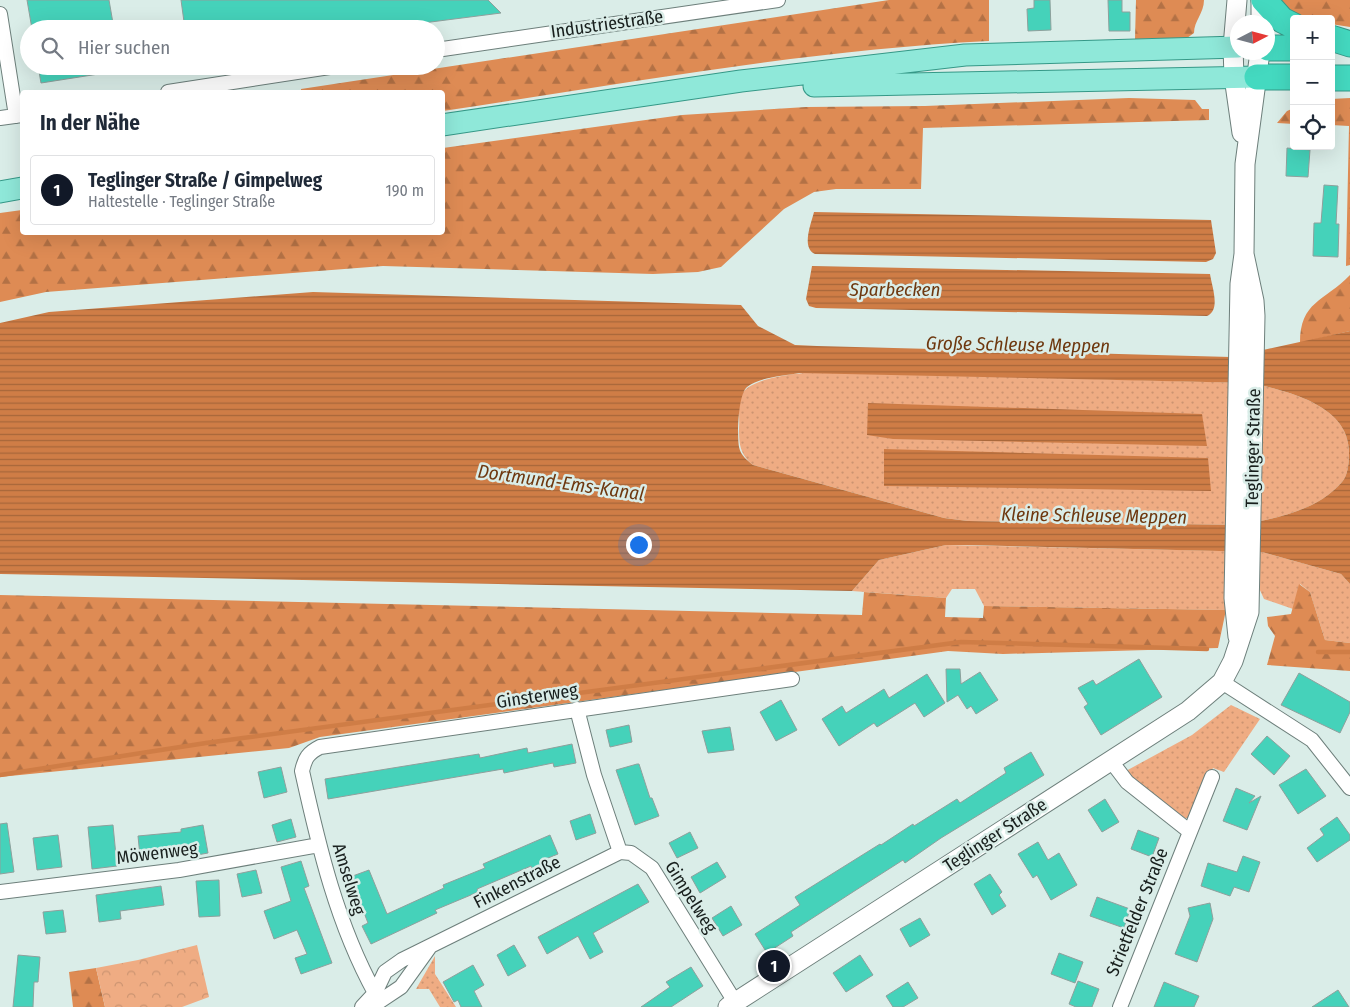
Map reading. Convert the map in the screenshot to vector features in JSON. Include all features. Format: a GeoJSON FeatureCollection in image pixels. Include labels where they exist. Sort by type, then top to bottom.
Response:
{"type":"FeatureCollection","features":[{"type":"Feature","properties":{"kind":"highway"},"geometry":{"type":"LineString","coordinates":[[1262,0],[1282,20],[1290,24]]}},
{"type":"Feature","properties":{"kind":"highway"},"geometry":{"type":"LineString","coordinates":[[1335,39],[1350,44]]}},
{"type":"Feature","properties":{"kind":"highway"},"geometry":{"type":"LineString","coordinates":[[1335,47],[1350,47]]}},
{"type":"Feature","properties":{"kind":"highway"},"geometry":{"type":"LineString","coordinates":[[1275,48],[1290,48]]}},
{"type":"Feature","properties":{"kind":"highway"},"geometry":{"type":"LineString","coordinates":[[1245,77],[1290,78]]}},
{"type":"Feature","properties":{"kind":"highway"},"geometry":{"type":"LineString","coordinates":[[1335,78],[1350,78]]}},
{"type":"Feature","properties":{"kind":"main road"},"geometry":{"type":"LineString","coordinates":[[445,125],[766,78],[965,55],[1230,47]]}},
{"type":"Feature","properties":{"kind":"main road"},"geometry":{"type":"LineString","coordinates":[[669,92],[861,84],[1245,77]]}},
{"type":"Feature","properties":{"kind":"main road"},"geometry":{"type":"LineString","coordinates":[[0,192],[20,188]]}},
{"type":"Feature","properties":{"kind":"street","name":"Industriestraße"},"geometry":{"type":"LineString","coordinates":[[445,49],[778,0]]}},
{"type":"Feature","properties":{"kind":"street"},"geometry":{"type":"LineString","coordinates":[[1236,0],[1236,15]]}},
{"type":"Feature","properties":{"kind":"street"},"geometry":{"type":"LineString","coordinates":[[1261,15],[1262,0]]}},
{"type":"Feature","properties":{"kind":"street"},"geometry":{"type":"LineString","coordinates":[[0,14],[19,115],[0,118]]}},
{"type":"Feature","properties":{"kind":"street"},"geometry":{"type":"LineString","coordinates":[[1239,60],[1245,77]]}},
{"type":"Feature","properties":{"kind":"street"},"geometry":{"type":"LineString","coordinates":[[1245,77],[1255,60]]}},
{"type":"Feature","properties":{"kind":"street"},"geometry":{"type":"LineString","coordinates":[[181,90],[278,75]]}},
{"type":"Feature","properties":{"kind":"street","name":"Teglinger Straße"},"geometry":{"type":"LineString","coordinates":[[1238,641],[1234,598],[1240,284],[1244,254],[1245,77]]}},
{"type":"Feature","properties":{"kind":"street","name":"Teglinger Straße"},"geometry":{"type":"LineString","coordinates":[[731,1005],[1188,711],[1222,682],[1234,661],[1238,641],[1250,612],[1256,340],[1254,300],[1244,254]]}},
{"type":"Feature","properties":{"kind":"street","name":"Ginsterweg"},"geometry":{"type":"LineString","coordinates":[[302,771],[304,761],[309,752],[320,748],[792,679]]}},
{"type":"Feature","properties":{"kind":"street"},"geometry":{"type":"LineString","coordinates":[[1222,682],[1312,740],[1350,788]]}},
{"type":"Feature","properties":{"kind":"street"},"geometry":{"type":"LineString","coordinates":[[577,709],[594,775],[620,852]]}},
{"type":"Feature","properties":{"kind":"street"},"geometry":{"type":"LineString","coordinates":[[1111,761],[1127,782],[1189,831]]}},
{"type":"Feature","properties":{"kind":"street","name":"Amselweg"},"geometry":{"type":"LineString","coordinates":[[302,771],[319,845],[343,926],[360,966],[375,993]]}},
{"type":"Feature","properties":{"kind":"street","name":"Strietfelder Straße"},"geometry":{"type":"LineString","coordinates":[[1120,1007],[1212,776]]}},
{"type":"Feature","properties":{"kind":"street","name":"Möwenweg"},"geometry":{"type":"LineString","coordinates":[[0,892],[178,870],[319,845]]}},
{"type":"Feature","properties":{"kind":"street","name":"Finkenstraße"},"geometry":{"type":"LineString","coordinates":[[362,1007],[375,993],[385,972],[402,960],[620,852]]}},
{"type":"Feature","properties":{"kind":"street","name":"Gimpelweg"},"geometry":{"type":"LineString","coordinates":[[620,852],[631,854],[652,868],[731,1005]]}},
{"type":"Feature","properties":{"kind":"street","name":"Finkenstraße"},"geometry":{"type":"LineString","coordinates":[[371,1007],[401,987],[431,946]]}},
{"type":"Feature","properties":{"kind":"green space"},"geometry":{"type":"Polygon","coordinates":[[[889,0],[989,0],[989,41],[920,45],[784,60],[445,111],[445,90],[301,90],[393,75],[445,75],[445,67],[889,0]]]}},
{"type":"Feature","properties":{"kind":"green space"},"geometry":{"type":"Polygon","coordinates":[[[1136,0],[1204,0],[1204,5],[1194,33],[1187,38],[1135,39],[1136,0]]]}},
{"type":"Feature","properties":{"kind":"green space"},"geometry":{"type":"Polygon","coordinates":[[[1281,0],[1350,0],[1350,27],[1335,25],[1335,15],[1295,15],[1281,0]]]}},
{"type":"Feature","properties":{"kind":"green space"},"geometry":{"type":"Polygon","coordinates":[[[1129,98],[1195,100],[1202,109],[1209,109],[1209,120],[923,128],[921,189],[836,189],[814,192],[784,209],[721,267],[698,272],[653,274],[383,266],[46,292],[0,302],[0,213],[20,210],[20,235],[445,235],[445,148],[682,115],[806,107],[925,106],[1129,98]]]}},
{"type":"Feature","properties":{"kind":"green space"},"geometry":{"type":"Polygon","coordinates":[[[1350,98],[1350,265],[1346,266],[1349,126],[1335,125],[1335,99],[1350,98]]]}},
{"type":"Feature","properties":{"kind":"green space"},"geometry":{"type":"Polygon","coordinates":[[[1290,110],[1290,124],[1277,123],[1290,110]]]}},
{"type":"Feature","properties":{"kind":"green space"},"geometry":{"type":"Polygon","coordinates":[[[1350,275],[1350,331],[1300,343],[1304,318],[1309,310],[1350,275]]]}},
{"type":"Feature","properties":{"kind":"green space"},"geometry":{"type":"Polygon","coordinates":[[[817,372],[1251,383],[1298,396],[1328,412],[1339,423],[1347,437],[1348,469],[1342,482],[1332,492],[1308,507],[1282,516],[1241,525],[968,521],[944,518],[753,465],[749,461],[741,449],[739,439],[739,406],[742,394],[747,388],[765,380],[817,372]]]}},
{"type":"Feature","properties":{"kind":"green space"},"geometry":{"type":"Polygon","coordinates":[[[946,545],[1227,551],[1226,610],[984,606],[975,589],[952,589],[946,598],[852,591],[879,560],[946,545]]]}},
{"type":"Feature","properties":{"kind":"green space"},"geometry":{"type":"Polygon","coordinates":[[[1242,551],[1262,552],[1341,574],[1350,584],[1350,643],[1325,640],[1310,592],[1300,584],[1293,609],[1264,599],[1242,551]]]}},
{"type":"Feature","properties":{"kind":"green space"},"geometry":{"type":"Polygon","coordinates":[[[1299,584],[1310,592],[1325,640],[1350,643],[1350,671],[1267,665],[1275,636],[1268,626],[1267,617],[1291,614],[1299,584]]]}},
{"type":"Feature","properties":{"kind":"green space"},"geometry":{"type":"Polygon","coordinates":[[[864,592],[946,598],[945,617],[983,618],[984,606],[1226,610],[1218,648],[1003,654],[948,651],[320,737],[289,748],[0,777],[0,595],[862,615],[864,592]]]}},
{"type":"Feature","properties":{"kind":"green space"},"geometry":{"type":"Polygon","coordinates":[[[1231,705],[1260,719],[1224,772],[1213,768],[1191,818],[1185,818],[1124,772],[1192,735],[1231,705]]]}},
{"type":"Feature","properties":{"kind":"green space"},"geometry":{"type":"Polygon","coordinates":[[[197,945],[209,997],[182,1007],[105,1007],[96,968],[138,960],[197,945]]]}},
{"type":"Feature","properties":{"kind":"green space"},"geometry":{"type":"Polygon","coordinates":[[[435,956],[435,974],[456,1007],[440,1007],[429,989],[416,989],[435,956]]]}},
{"type":"Feature","properties":{"kind":"green space"},"geometry":{"type":"Polygon","coordinates":[[[96,968],[105,1007],[73,1007],[69,972],[96,968]]]}},
{"type":"Feature","properties":{"kind":"water","name":"Sparbecken"},"geometry":{"type":"Polygon","coordinates":[[[814,212],[1211,220],[1216,253],[1213,259],[1206,262],[815,254],[811,251],[808,241],[814,212]]]}},
{"type":"Feature","properties":{"kind":"water","name":"Sparbecken"},"geometry":{"type":"Polygon","coordinates":[[[812,266],[1210,274],[1215,304],[1214,309],[1207,316],[816,308],[809,306],[806,299],[812,266]]]}},
{"type":"Feature","properties":{"kind":"water","name":"Dortmund-Ems-Kanal"},"geometry":{"type":"Polygon","coordinates":[[[313,292],[741,305],[758,326],[795,345],[1231,357],[1350,331],[1350,584],[1341,574],[1262,552],[967,545],[946,545],[879,560],[852,591],[0,574],[0,323],[49,312],[313,292]],[[799,373],[765,379],[747,387],[740,406],[738,425],[739,447],[746,459],[753,465],[944,518],[968,521],[1241,525],[1295,512],[1321,500],[1342,482],[1347,472],[1349,461],[1347,437],[1339,423],[1328,412],[1298,396],[1251,383],[799,373]]]}},
{"type":"Feature","properties":{"kind":"water"},"geometry":{"type":"Polygon","coordinates":[[[868,403],[1202,414],[1207,446],[893,439],[867,435],[868,403]]]}},
{"type":"Feature","properties":{"kind":"water"},"geometry":{"type":"Polygon","coordinates":[[[884,449],[1208,458],[1211,491],[884,486],[884,449]]]}},
{"type":"Feature","properties":{"kind":"building"},"geometry":{"type":"Polygon","coordinates":[[[27,0],[109,0],[112,20],[30,20],[27,0]]]}},
{"type":"Feature","properties":{"kind":"building"},"geometry":{"type":"Polygon","coordinates":[[[181,0],[488,0],[501,13],[445,20],[184,20],[181,0]]]}},
{"type":"Feature","properties":{"kind":"building"},"geometry":{"type":"Polygon","coordinates":[[[1034,0],[1050,0],[1051,30],[1028,31],[1027,9],[1034,8],[1034,0]]]}},
{"type":"Feature","properties":{"kind":"building"},"geometry":{"type":"Polygon","coordinates":[[[1108,0],[1122,0],[1122,12],[1130,12],[1130,31],[1109,31],[1108,0]]]}},
{"type":"Feature","properties":{"kind":"building"},"geometry":{"type":"Polygon","coordinates":[[[40,75],[92,75],[41,83],[40,75]]]}},
{"type":"Feature","properties":{"kind":"building"},"geometry":{"type":"Polygon","coordinates":[[[1287,148],[1290,150],[1310,150],[1308,177],[1286,176],[1287,148]]]}},
{"type":"Feature","properties":{"kind":"building"},"geometry":{"type":"Polygon","coordinates":[[[1324,185],[1338,186],[1336,224],[1339,224],[1338,257],[1313,256],[1314,223],[1321,223],[1324,185]]]}},
{"type":"Feature","properties":{"kind":"building"},"geometry":{"type":"Polygon","coordinates":[[[1139,659],[1162,697],[1101,735],[1084,707],[1088,704],[1078,688],[1093,680],[1096,685],[1139,659]]]}},
{"type":"Feature","properties":{"kind":"building"},"geometry":{"type":"Polygon","coordinates":[[[946,669],[960,669],[961,684],[980,672],[998,700],[976,714],[971,706],[967,709],[958,695],[947,702],[946,669]]]}},
{"type":"Feature","properties":{"kind":"building"},"geometry":{"type":"Polygon","coordinates":[[[1299,673],[1350,702],[1350,712],[1340,733],[1281,705],[1299,673]]]}},
{"type":"Feature","properties":{"kind":"building"},"geometry":{"type":"Polygon","coordinates":[[[927,674],[945,703],[924,717],[915,703],[877,727],[874,723],[839,746],[822,719],[842,706],[846,713],[884,689],[889,698],[927,674]]]}},
{"type":"Feature","properties":{"kind":"building"},"geometry":{"type":"Polygon","coordinates":[[[781,700],[797,730],[776,741],[760,712],[781,700]]]}},
{"type":"Feature","properties":{"kind":"building"},"geometry":{"type":"Polygon","coordinates":[[[629,725],[632,742],[610,747],[606,730],[629,725]]]}},
{"type":"Feature","properties":{"kind":"building"},"geometry":{"type":"Polygon","coordinates":[[[730,727],[734,750],[708,753],[702,731],[730,727]]]}},
{"type":"Feature","properties":{"kind":"building"},"geometry":{"type":"Polygon","coordinates":[[[1267,736],[1290,756],[1274,775],[1251,754],[1267,736]]]}},
{"type":"Feature","properties":{"kind":"building"},"geometry":{"type":"Polygon","coordinates":[[[572,744],[576,763],[554,767],[553,763],[504,773],[503,769],[328,799],[325,779],[479,754],[480,758],[527,748],[528,753],[572,744]]]}},
{"type":"Feature","properties":{"kind":"building"},"geometry":{"type":"Polygon","coordinates":[[[1031,752],[1044,775],[941,838],[905,863],[903,860],[856,890],[791,932],[793,936],[767,953],[755,934],[800,905],[795,897],[913,824],[914,826],[957,799],[960,803],[1006,773],[1004,768],[1031,752]]]}},
{"type":"Feature","properties":{"kind":"building"},"geometry":{"type":"Polygon","coordinates":[[[639,764],[650,798],[652,798],[659,816],[635,825],[616,770],[639,764]]]}},
{"type":"Feature","properties":{"kind":"building"},"geometry":{"type":"Polygon","coordinates":[[[281,767],[287,792],[264,798],[258,772],[281,767]]]}},
{"type":"Feature","properties":{"kind":"building"},"geometry":{"type":"Polygon","coordinates":[[[1306,769],[1326,796],[1298,814],[1279,785],[1306,769]]]}},
{"type":"Feature","properties":{"kind":"building"},"geometry":{"type":"Polygon","coordinates":[[[1236,788],[1255,796],[1249,803],[1261,796],[1247,830],[1223,821],[1236,788]]]}},
{"type":"Feature","properties":{"kind":"building"},"geometry":{"type":"Polygon","coordinates":[[[1105,799],[1119,822],[1102,832],[1088,810],[1105,799]]]}},
{"type":"Feature","properties":{"kind":"building"},"geometry":{"type":"Polygon","coordinates":[[[590,814],[596,833],[576,840],[570,821],[590,814]]]}},
{"type":"Feature","properties":{"kind":"building"},"geometry":{"type":"Polygon","coordinates":[[[1337,817],[1350,835],[1350,840],[1317,862],[1307,848],[1324,835],[1320,829],[1337,817]]]}},
{"type":"Feature","properties":{"kind":"building"},"geometry":{"type":"Polygon","coordinates":[[[291,819],[296,837],[277,842],[272,825],[291,819]]]}},
{"type":"Feature","properties":{"kind":"building"},"geometry":{"type":"Polygon","coordinates":[[[7,823],[14,872],[0,874],[0,824],[7,823]]]}},
{"type":"Feature","properties":{"kind":"building"},"geometry":{"type":"Polygon","coordinates":[[[113,825],[117,866],[92,869],[88,827],[113,825]]]}},
{"type":"Feature","properties":{"kind":"building"},"geometry":{"type":"Polygon","coordinates":[[[203,825],[208,853],[186,857],[185,851],[140,856],[138,836],[181,832],[181,829],[203,825]]]}},
{"type":"Feature","properties":{"kind":"building"},"geometry":{"type":"Polygon","coordinates":[[[1138,830],[1159,838],[1152,857],[1131,849],[1138,830]]]}},
{"type":"Feature","properties":{"kind":"building"},"geometry":{"type":"Polygon","coordinates":[[[690,832],[698,848],[677,858],[669,843],[690,832]]]}},
{"type":"Feature","properties":{"kind":"building"},"geometry":{"type":"Polygon","coordinates":[[[58,835],[62,867],[37,870],[33,838],[58,835]]]}},
{"type":"Feature","properties":{"kind":"building"},"geometry":{"type":"Polygon","coordinates":[[[550,835],[558,854],[543,860],[545,865],[533,870],[531,866],[477,889],[478,892],[435,910],[437,913],[371,944],[362,926],[368,923],[350,877],[369,870],[387,914],[444,888],[443,885],[485,868],[483,864],[550,835]]]}},
{"type":"Feature","properties":{"kind":"building"},"geometry":{"type":"Polygon","coordinates":[[[1038,842],[1048,860],[1059,853],[1077,885],[1051,900],[1037,875],[1033,878],[1018,854],[1038,842]]]}},
{"type":"Feature","properties":{"kind":"building"},"geometry":{"type":"Polygon","coordinates":[[[1243,856],[1260,862],[1249,892],[1234,887],[1230,896],[1201,886],[1208,863],[1237,872],[1243,856]]]}},
{"type":"Feature","properties":{"kind":"building"},"geometry":{"type":"Polygon","coordinates":[[[301,861],[309,886],[304,888],[332,963],[301,974],[295,958],[307,954],[297,930],[274,939],[264,911],[291,901],[281,867],[301,861]]]}},
{"type":"Feature","properties":{"kind":"building"},"geometry":{"type":"Polygon","coordinates":[[[717,862],[726,877],[700,893],[691,877],[717,862]]]}},
{"type":"Feature","properties":{"kind":"building"},"geometry":{"type":"Polygon","coordinates":[[[256,870],[262,893],[242,897],[237,874],[256,870]]]}},
{"type":"Feature","properties":{"kind":"building"},"geometry":{"type":"Polygon","coordinates":[[[990,874],[1002,892],[999,895],[1006,906],[992,915],[974,884],[990,874]]]}},
{"type":"Feature","properties":{"kind":"building"},"geometry":{"type":"Polygon","coordinates":[[[219,880],[220,916],[199,917],[196,881],[219,880]]]}},
{"type":"Feature","properties":{"kind":"building"},"geometry":{"type":"Polygon","coordinates":[[[638,884],[649,902],[593,933],[603,952],[590,959],[578,936],[547,954],[538,937],[638,884]]]}},
{"type":"Feature","properties":{"kind":"building"},"geometry":{"type":"Polygon","coordinates":[[[161,886],[164,905],[120,911],[121,919],[99,922],[96,895],[161,886]]]}},
{"type":"Feature","properties":{"kind":"building"},"geometry":{"type":"Polygon","coordinates":[[[1097,897],[1130,909],[1124,928],[1090,916],[1097,897]]]}},
{"type":"Feature","properties":{"kind":"building"},"geometry":{"type":"Polygon","coordinates":[[[1210,903],[1213,919],[1197,962],[1175,954],[1190,916],[1188,908],[1210,903]]]}},
{"type":"Feature","properties":{"kind":"building"},"geometry":{"type":"Polygon","coordinates":[[[731,906],[742,925],[723,936],[712,918],[731,906]]]}},
{"type":"Feature","properties":{"kind":"building"},"geometry":{"type":"Polygon","coordinates":[[[63,910],[66,932],[46,934],[43,912],[63,910]]]}},
{"type":"Feature","properties":{"kind":"building"},"geometry":{"type":"Polygon","coordinates":[[[920,918],[930,935],[910,947],[900,929],[920,918]]]}},
{"type":"Feature","properties":{"kind":"building"},"geometry":{"type":"Polygon","coordinates":[[[514,945],[526,966],[508,976],[497,955],[514,945]]]}},
{"type":"Feature","properties":{"kind":"building"},"geometry":{"type":"Polygon","coordinates":[[[1059,953],[1083,962],[1075,983],[1051,974],[1059,953]]]}},
{"type":"Feature","properties":{"kind":"building"},"geometry":{"type":"Polygon","coordinates":[[[18,955],[40,957],[38,982],[34,982],[33,1007],[13,1007],[18,955]]]}},
{"type":"Feature","properties":{"kind":"building"},"geometry":{"type":"Polygon","coordinates":[[[860,955],[873,975],[846,992],[833,973],[860,955]]]}},
{"type":"Feature","properties":{"kind":"building"},"geometry":{"type":"Polygon","coordinates":[[[473,965],[484,985],[474,991],[482,1007],[461,1007],[458,1000],[454,1002],[443,982],[473,965]]]}},
{"type":"Feature","properties":{"kind":"building"},"geometry":{"type":"Polygon","coordinates":[[[691,967],[703,986],[671,1007],[641,1007],[670,987],[666,982],[691,967]]]}},
{"type":"Feature","properties":{"kind":"building"},"geometry":{"type":"Polygon","coordinates":[[[1078,981],[1099,989],[1092,1007],[1076,1007],[1069,1004],[1078,981]]]}},
{"type":"Feature","properties":{"kind":"building"},"geometry":{"type":"Polygon","coordinates":[[[908,982],[918,998],[903,1007],[893,1007],[886,996],[908,982]]]}},
{"type":"Feature","properties":{"kind":"building"},"geometry":{"type":"Polygon","coordinates":[[[1164,982],[1199,996],[1194,1007],[1154,1007],[1164,982]]]}},
{"type":"Feature","properties":{"kind":"building"},"geometry":{"type":"Polygon","coordinates":[[[1338,990],[1349,1007],[1312,1007],[1338,990]]]}},
{"type":"Feature","properties":{"kind":"waterway"},"geometry":{"type":"LineString","coordinates":[[0,775],[206,743],[961,642],[1207,649]]}},
{"type":"Feature","properties":{"kind":"waterway"},"geometry":{"type":"LineString","coordinates":[[1318,652],[1350,652]]}},
{"type":"Feature","properties":{"kind":"place","name":"Teglinger Straße / Gimpelweg"},"geometry":{"type":"Point","coordinates":[774,966]}},
{"type":"Feature","properties":{"kind":"water label","name":"Große Schleuse Meppen"},"geometry":{"type":"Point","coordinates":[1018,344]}},
{"type":"Feature","properties":{"kind":"water label","name":"Kleine Schleuse Meppen"},"geometry":{"type":"Point","coordinates":[1094,515]}}]}
